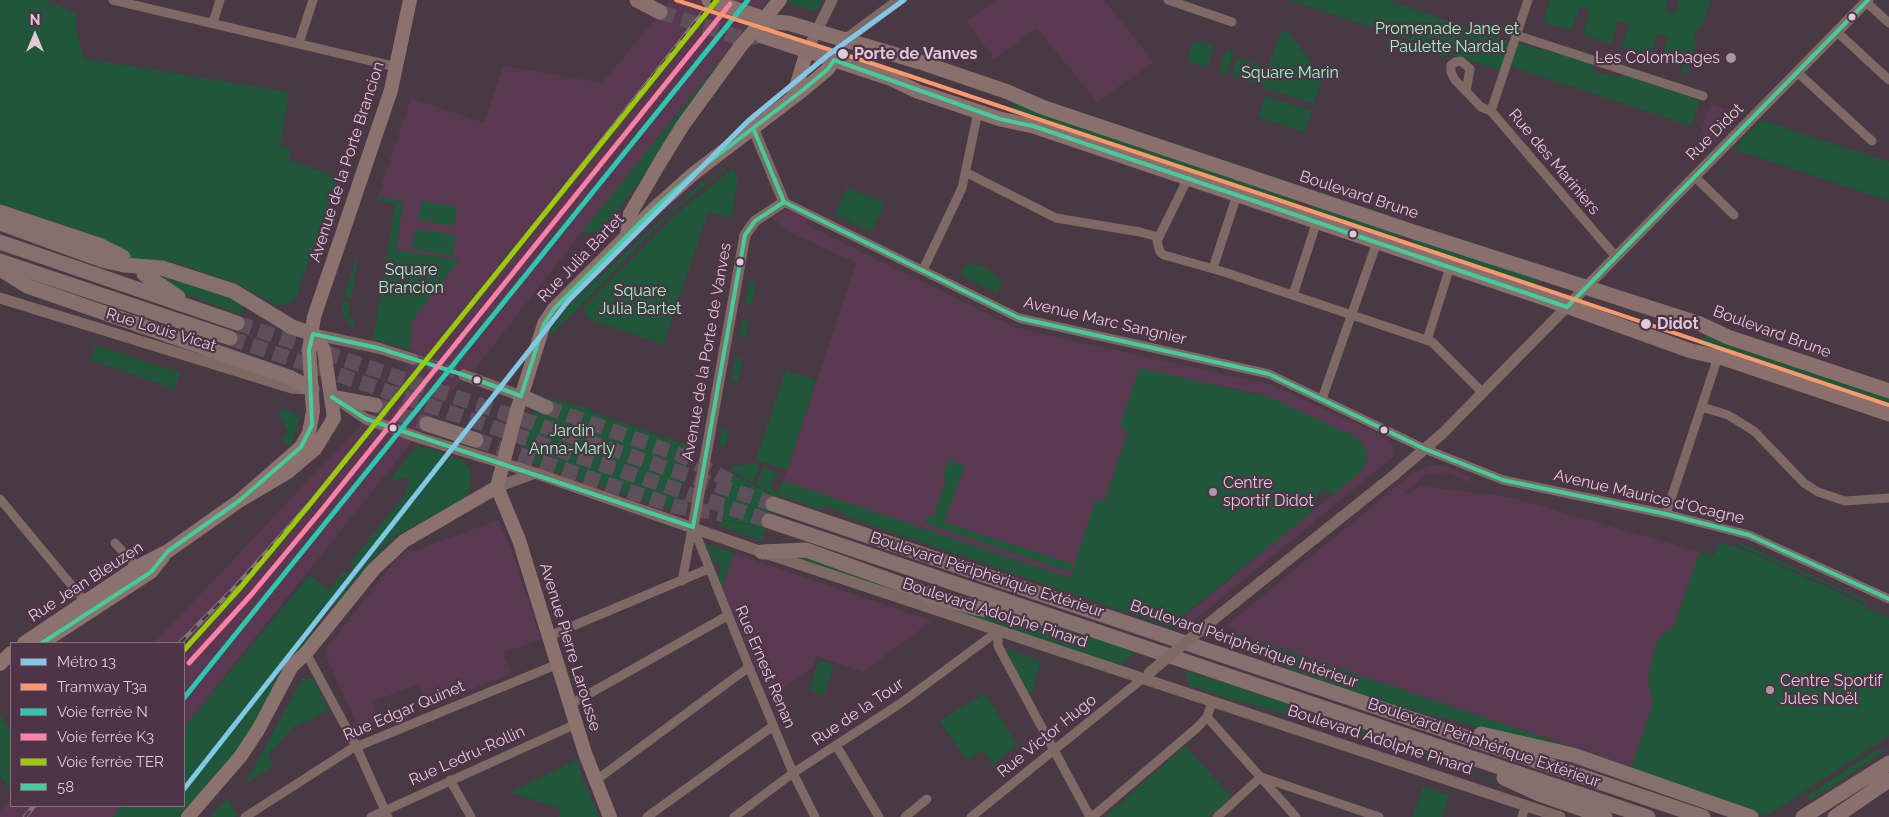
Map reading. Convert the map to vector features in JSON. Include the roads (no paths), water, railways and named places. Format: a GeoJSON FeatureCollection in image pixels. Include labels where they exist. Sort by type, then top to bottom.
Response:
{"type":"FeatureCollection","features":[{"type":"Feature","properties":{"kind":"highway"},"geometry":{"type":"LineString","coordinates":[[0,212],[99,245],[123,258]]}},
{"type":"Feature","properties":{"kind":"highway"},"geometry":{"type":"LineString","coordinates":[[0,223],[102,260],[124,265],[169,270],[233,291],[292,327],[313,334]]}},
{"type":"Feature","properties":{"kind":"highway"},"geometry":{"type":"LineString","coordinates":[[0,242],[237,323]]}},
{"type":"Feature","properties":{"kind":"highway"},"geometry":{"type":"LineString","coordinates":[[0,261],[230,338]]}},
{"type":"Feature","properties":{"kind":"highway"},"geometry":{"type":"LineString","coordinates":[[0,269],[27,286],[289,377],[312,389]]}},
{"type":"Feature","properties":{"kind":"highway"},"geometry":{"type":"LineString","coordinates":[[144,274],[194,308]]}},
{"type":"Feature","properties":{"kind":"highway"},"geometry":{"type":"LineString","coordinates":[[521,396],[546,407]]}},
{"type":"Feature","properties":{"kind":"highway"},"geometry":{"type":"LineString","coordinates":[[332,397],[376,405]]}},
{"type":"Feature","properties":{"kind":"highway"},"geometry":{"type":"LineString","coordinates":[[427,424],[476,440]]}},
{"type":"Feature","properties":{"kind":"highway","name":"Boulevard Périphérique Intérieur"},"geometry":{"type":"LineString","coordinates":[[773,504],[1703,817]]}},
{"type":"Feature","properties":{"kind":"highway","name":"Boulevard Périphérique Extérieur"},"geometry":{"type":"LineString","coordinates":[[769,521],[1648,817]]}},
{"type":"Feature","properties":{"kind":"highway"},"geometry":{"type":"LineString","coordinates":[[762,552],[806,550],[902,585],[976,608],[1032,618],[1066,620]]}},
{"type":"Feature","properties":{"kind":"highway"},"geometry":{"type":"LineString","coordinates":[[1421,722],[1573,755],[1751,817]]}},
{"type":"Feature","properties":{"kind":"highway"},"geometry":{"type":"LineString","coordinates":[[1440,748],[1539,794],[1605,817]]}},
{"type":"Feature","properties":{"kind":"main road","name":"Avenue de la Porte Brancion"},"geometry":{"type":"LineString","coordinates":[[312,389],[309,350],[316,310],[381,123],[397,67],[410,0]]}},
{"type":"Feature","properties":{"kind":"main road"},"geometry":{"type":"LineString","coordinates":[[637,0],[661,5]]}},
{"type":"Feature","properties":{"kind":"main road"},"geometry":{"type":"LineString","coordinates":[[708,0],[774,22],[788,22]]}},
{"type":"Feature","properties":{"kind":"main road"},"geometry":{"type":"LineString","coordinates":[[730,0],[778,16],[788,22]]}},
{"type":"Feature","properties":{"kind":"main road"},"geometry":{"type":"LineString","coordinates":[[627,234],[630,214],[658,164],[688,118],[740,47],[780,0]]}},
{"type":"Feature","properties":{"kind":"main road","name":"Boulevard Brune"},"geometry":{"type":"LineString","coordinates":[[788,22],[1008,92],[1042,107],[1700,324],[1728,337],[1889,391]]}},
{"type":"Feature","properties":{"kind":"main road"},"geometry":{"type":"LineString","coordinates":[[762,36],[978,112],[1033,126],[1317,221],[1691,351],[1718,356],[1889,414]]}},
{"type":"Feature","properties":{"kind":"main road"},"geometry":{"type":"LineString","coordinates":[[793,97],[807,51]]}},
{"type":"Feature","properties":{"kind":"main road","name":"Rue Julia Bartet"},"geometry":{"type":"LineString","coordinates":[[497,487],[521,396],[544,324],[554,309],[627,234],[693,174],[821,75],[834,60]]}},
{"type":"Feature","properties":{"kind":"main road"},"geometry":{"type":"LineString","coordinates":[[313,334],[324,350],[332,397]]}},
{"type":"Feature","properties":{"kind":"main road"},"geometry":{"type":"LineString","coordinates":[[312,389],[332,397]]}},
{"type":"Feature","properties":{"kind":"main road","name":"Rue Jean Bleuzen"},"geometry":{"type":"LineString","coordinates":[[239,502],[289,459],[305,442],[312,425],[312,389]]}},
{"type":"Feature","properties":{"kind":"main road","name":"Rue Jean Bleuzen"},"geometry":{"type":"LineString","coordinates":[[43,642],[137,567],[168,551],[239,502],[288,472],[315,449],[333,422],[332,397]]}},
{"type":"Feature","properties":{"kind":"main road"},"geometry":{"type":"LineString","coordinates":[[192,816],[240,757],[258,730],[292,666],[306,653],[388,554],[432,523],[497,487]]}},
{"type":"Feature","properties":{"kind":"main road","name":"Avenue Pierre Larousse"},"geometry":{"type":"LineString","coordinates":[[497,487],[518,540],[576,724],[595,781],[610,817]]}},
{"type":"Feature","properties":{"kind":"main road","name":"Rue Jean Bleuzen"},"geometry":{"type":"LineString","coordinates":[[26,642],[151,572],[168,551]]}},
{"type":"Feature","properties":{"kind":"main road"},"geometry":{"type":"LineString","coordinates":[[192,816],[216,798],[246,763],[264,736],[306,653]]}},
{"type":"Feature","properties":{"kind":"main road"},"geometry":{"type":"LineString","coordinates":[[1804,817],[1889,763]]}},
{"type":"Feature","properties":{"kind":"main road"},"geometry":{"type":"LineString","coordinates":[[1834,817],[1889,780]]}},
{"type":"Feature","properties":{"kind":"main road"},"geometry":{"type":"LineString","coordinates":[[216,798],[224,782]]}},
{"type":"Feature","properties":{"kind":"street"},"geometry":{"type":"LineString","coordinates":[[113,0],[125,1],[397,67]]}},
{"type":"Feature","properties":{"kind":"street"},"geometry":{"type":"LineString","coordinates":[[213,23],[220,0]]}},
{"type":"Feature","properties":{"kind":"street"},"geometry":{"type":"LineString","coordinates":[[299,43],[313,0]]}},
{"type":"Feature","properties":{"kind":"street"},"geometry":{"type":"LineString","coordinates":[[807,51],[832,0]]}},
{"type":"Feature","properties":{"kind":"street"},"geometry":{"type":"LineString","coordinates":[[834,60],[845,40],[899,0]]}},
{"type":"Feature","properties":{"kind":"street"},"geometry":{"type":"LineString","coordinates":[[1168,0],[1232,22]]}},
{"type":"Feature","properties":{"kind":"street"},"geometry":{"type":"LineString","coordinates":[[1491,111],[1528,0]]}},
{"type":"Feature","properties":{"kind":"street"},"geometry":{"type":"LineString","coordinates":[[1867,1],[1889,22]]}},
{"type":"Feature","properties":{"kind":"street","name":"Rue Didot"},"geometry":{"type":"LineString","coordinates":[[1146,676],[1426,449],[1867,1]]}},
{"type":"Feature","properties":{"kind":"street"},"geometry":{"type":"LineString","coordinates":[[1836,31],[1889,80]]}},
{"type":"Feature","properties":{"kind":"street"},"geometry":{"type":"LineString","coordinates":[[1516,35],[1703,96]]}},
{"type":"Feature","properties":{"kind":"street"},"geometry":{"type":"LineString","coordinates":[[1798,72],[1872,141]]}},
{"type":"Feature","properties":{"kind":"street","name":"Rue des Mariniers"},"geometry":{"type":"LineString","coordinates":[[1466,91],[1481,108],[1491,111],[1616,257]]}},
{"type":"Feature","properties":{"kind":"street"},"geometry":{"type":"LineString","coordinates":[[923,270],[962,188],[967,173],[978,112]]}},
{"type":"Feature","properties":{"kind":"street"},"geometry":{"type":"LineString","coordinates":[[753,128],[784,202]]}},
{"type":"Feature","properties":{"kind":"street"},"geometry":{"type":"LineString","coordinates":[[967,173],[1056,218],[1140,232],[1158,237]]}},
{"type":"Feature","properties":{"kind":"street"},"geometry":{"type":"LineString","coordinates":[[1694,176],[1734,215]]}},
{"type":"Feature","properties":{"kind":"street"},"geometry":{"type":"LineString","coordinates":[[1188,178],[1158,237],[1158,247],[1164,255],[1213,268],[1432,342],[1482,392]]}},
{"type":"Feature","properties":{"kind":"street"},"geometry":{"type":"LineString","coordinates":[[1213,268],[1237,195]]}},
{"type":"Feature","properties":{"kind":"street","name":"Avenue Marc Sangnier"},"geometry":{"type":"LineString","coordinates":[[784,202],[1019,318],[1269,374],[1426,449]]}},
{"type":"Feature","properties":{"kind":"street","name":"Avenue de la Porte de Vanves"},"geometry":{"type":"LineString","coordinates":[[693,526],[742,242],[748,228],[755,221],[784,202]]}},
{"type":"Feature","properties":{"kind":"street"},"geometry":{"type":"LineString","coordinates":[[1293,295],[1317,221]]}},
{"type":"Feature","properties":{"kind":"street"},"geometry":{"type":"LineString","coordinates":[[1322,399],[1377,242]]}},
{"type":"Feature","properties":{"kind":"street"},"geometry":{"type":"LineString","coordinates":[[1427,340],[1450,267]]}},
{"type":"Feature","properties":{"kind":"street","name":"Rue Louis Vicat"},"geometry":{"type":"LineString","coordinates":[[0,298],[292,388],[312,389]]}},
{"type":"Feature","properties":{"kind":"street"},"geometry":{"type":"LineString","coordinates":[[313,334],[378,348],[413,360]]}},
{"type":"Feature","properties":{"kind":"street"},"geometry":{"type":"LineString","coordinates":[[1666,514],[1718,356]]}},
{"type":"Feature","properties":{"kind":"street"},"geometry":{"type":"LineString","coordinates":[[464,375],[521,396]]}},
{"type":"Feature","properties":{"kind":"street","name":"Boulevard Adolphe Pinard"},"geometry":{"type":"LineString","coordinates":[[332,397],[366,419],[420,438],[693,526],[762,552],[998,631],[1146,676],[1212,702],[1560,817]]}},
{"type":"Feature","properties":{"kind":"street"},"geometry":{"type":"LineString","coordinates":[[1702,407],[1728,415],[1754,431],[1804,483],[1818,492],[1845,501],[1889,498]]}},
{"type":"Feature","properties":{"kind":"street","name":"Avenue Maurice d'Ocagne"},"geometry":{"type":"LineString","coordinates":[[1426,449],[1503,480],[1666,514],[1749,535],[1889,599]]}},
{"type":"Feature","properties":{"kind":"street"},"geometry":{"type":"LineString","coordinates":[[497,487],[535,474]]}},
{"type":"Feature","properties":{"kind":"street"},"geometry":{"type":"LineString","coordinates":[[0,499],[89,606]]}},
{"type":"Feature","properties":{"kind":"street"},"geometry":{"type":"LineString","coordinates":[[682,581],[693,526]]}},
{"type":"Feature","properties":{"kind":"street","name":"Rue Ernest Renan"},"geometry":{"type":"LineString","coordinates":[[693,526],[708,569],[793,774],[815,817]]}},
{"type":"Feature","properties":{"kind":"street"},"geometry":{"type":"LineString","coordinates":[[116,543],[137,567]]}},
{"type":"Feature","properties":{"kind":"street"},"geometry":{"type":"LineString","coordinates":[[549,636],[708,569]]}},
{"type":"Feature","properties":{"kind":"street"},"geometry":{"type":"LineString","coordinates":[[571,704],[727,616]]}},
{"type":"Feature","properties":{"kind":"street"},"geometry":{"type":"LineString","coordinates":[[998,631],[998,646],[1090,817],[1097,813],[1207,717],[1212,702]]}},
{"type":"Feature","properties":{"kind":"street","name":"Rue de la Tour"},"geometry":{"type":"LineString","coordinates":[[734,817],[793,774],[901,703],[998,631]]}},
{"type":"Feature","properties":{"kind":"street"},"geometry":{"type":"LineString","coordinates":[[306,653],[356,746],[386,814]]}},
{"type":"Feature","properties":{"kind":"street","name":"Rue Edgar Quinet"},"geometry":{"type":"LineString","coordinates":[[245,817],[356,746],[558,664]]}},
{"type":"Feature","properties":{"kind":"street"},"geometry":{"type":"LineString","coordinates":[[595,781],[749,667]]}},
{"type":"Feature","properties":{"kind":"street","name":"Rue Victor Hugo"},"geometry":{"type":"LineString","coordinates":[[971,817],[1146,676]]}},
{"type":"Feature","properties":{"kind":"street"},"geometry":{"type":"LineString","coordinates":[[1207,717],[1296,817]]}},
{"type":"Feature","properties":{"kind":"street","name":"Rue Ledru-Rollin"},"geometry":{"type":"LineString","coordinates":[[371,817],[386,814],[450,780],[576,724]]}},
{"type":"Feature","properties":{"kind":"street"},"geometry":{"type":"LineString","coordinates":[[647,817],[773,726]]}},
{"type":"Feature","properties":{"kind":"street"},"geometry":{"type":"LineString","coordinates":[[836,745],[879,817]]}},
{"type":"Feature","properties":{"kind":"street"},"geometry":{"type":"LineString","coordinates":[[1217,817],[1261,777]]}},
{"type":"Feature","properties":{"kind":"street"},"geometry":{"type":"LineString","coordinates":[[1261,777],[1379,817]]}},
{"type":"Feature","properties":{"kind":"street"},"geometry":{"type":"LineString","coordinates":[[450,780],[471,817]]}},
{"type":"Feature","properties":{"kind":"street"},"geometry":{"type":"LineString","coordinates":[[905,817],[928,799]]}},
{"type":"Feature","properties":{"kind":"street"},"geometry":{"type":"LineString","coordinates":[[1522,817],[1526,805]]}},
{"type":"Feature","properties":{"kind":"tunnel"},"geometry":{"type":"LineString","coordinates":[[660,12],[744,39],[759,36]]}},
{"type":"Feature","properties":{"kind":"tunnel"},"geometry":{"type":"LineString","coordinates":[[237,323],[773,504]]}},
{"type":"Feature","properties":{"kind":"tunnel"},"geometry":{"type":"LineString","coordinates":[[230,338],[769,521]]}},
{"type":"Feature","properties":{"kind":"tunnel"},"geometry":{"type":"LineString","coordinates":[[413,359],[464,375]]}},
{"type":"Feature","properties":{"kind":"tunnel"},"geometry":{"type":"LineString","coordinates":[[375,405],[427,424]]}},
{"type":"Feature","properties":{"kind":"tunnel"},"geometry":{"type":"LineString","coordinates":[[546,407],[683,456],[732,482]]}},
{"type":"Feature","properties":{"kind":"tunnel"},"geometry":{"type":"LineString","coordinates":[[476,440],[673,506],[723,514]]}},
{"type":"Feature","properties":{"kind":"railway"},"geometry":{"type":"LineString","coordinates":[[181,642],[237,585],[311,502],[506,262],[713,0]]}},
{"type":"Feature","properties":{"kind":"railway"},"geometry":{"type":"LineString","coordinates":[[25,817],[33,807]]}},
{"type":"Feature","properties":{"kind":"metro line","name":"13"},"geometry":{"type":"LineString","coordinates":[[185,788],[569,300],[748,121],[828,55],[904,0]]}},
{"type":"Feature","properties":{"kind":"tram line","name":"T3a"},"geometry":{"type":"LineString","coordinates":[[676,0],[880,66],[1889,405]]}},
{"type":"Feature","properties":{"kind":"rail line","name":"TER"},"geometry":{"type":"LineString","coordinates":[[185,649],[241,587],[311,503],[717,0]]}},
{"type":"Feature","properties":{"kind":"rail line","name":"N"},"geometry":{"type":"LineString","coordinates":[[185,697],[748,0]]}},
{"type":"Feature","properties":{"kind":"rail line","name":"K3"},"geometry":{"type":"LineString","coordinates":[[189,663],[251,595],[321,511],[730,4]]}},
{"type":"Feature","properties":{"kind":"place","name":"Porte de Vanves"},"geometry":{"type":"Point","coordinates":[843,54]}},
{"type":"Feature","properties":{"kind":"place","name":"Les Colombages"},"geometry":{"type":"Point","coordinates":[1731,58]}},
{"type":"Feature","properties":{"kind":"place","name":"Didot"},"geometry":{"type":"Point","coordinates":[1646,324]}},
{"type":"Feature","properties":{"kind":"place","name":"Centre sportif Didot"},"geometry":{"type":"Point","coordinates":[1213,492]}},
{"type":"Feature","properties":{"kind":"place","name":"Centre Sportif Jules Noël"},"geometry":{"type":"Point","coordinates":[1770,690]}},
{"type":"Feature","properties":{"kind":"park label","name":"Promenade Jane et Paulette Nardal"},"geometry":{"type":"Point","coordinates":[1447,38]}},
{"type":"Feature","properties":{"kind":"park label","name":"Square Marin"},"geometry":{"type":"Point","coordinates":[1290,73]}},
{"type":"Feature","properties":{"kind":"park label","name":"Square Brancion"},"geometry":{"type":"Point","coordinates":[411,279]}},
{"type":"Feature","properties":{"kind":"park label","name":"Square Julia Bartet"},"geometry":{"type":"Point","coordinates":[640,300]}},
{"type":"Feature","properties":{"kind":"park label","name":"Jardin Anna-Marly"},"geometry":{"type":"Point","coordinates":[572,440]}}]}
